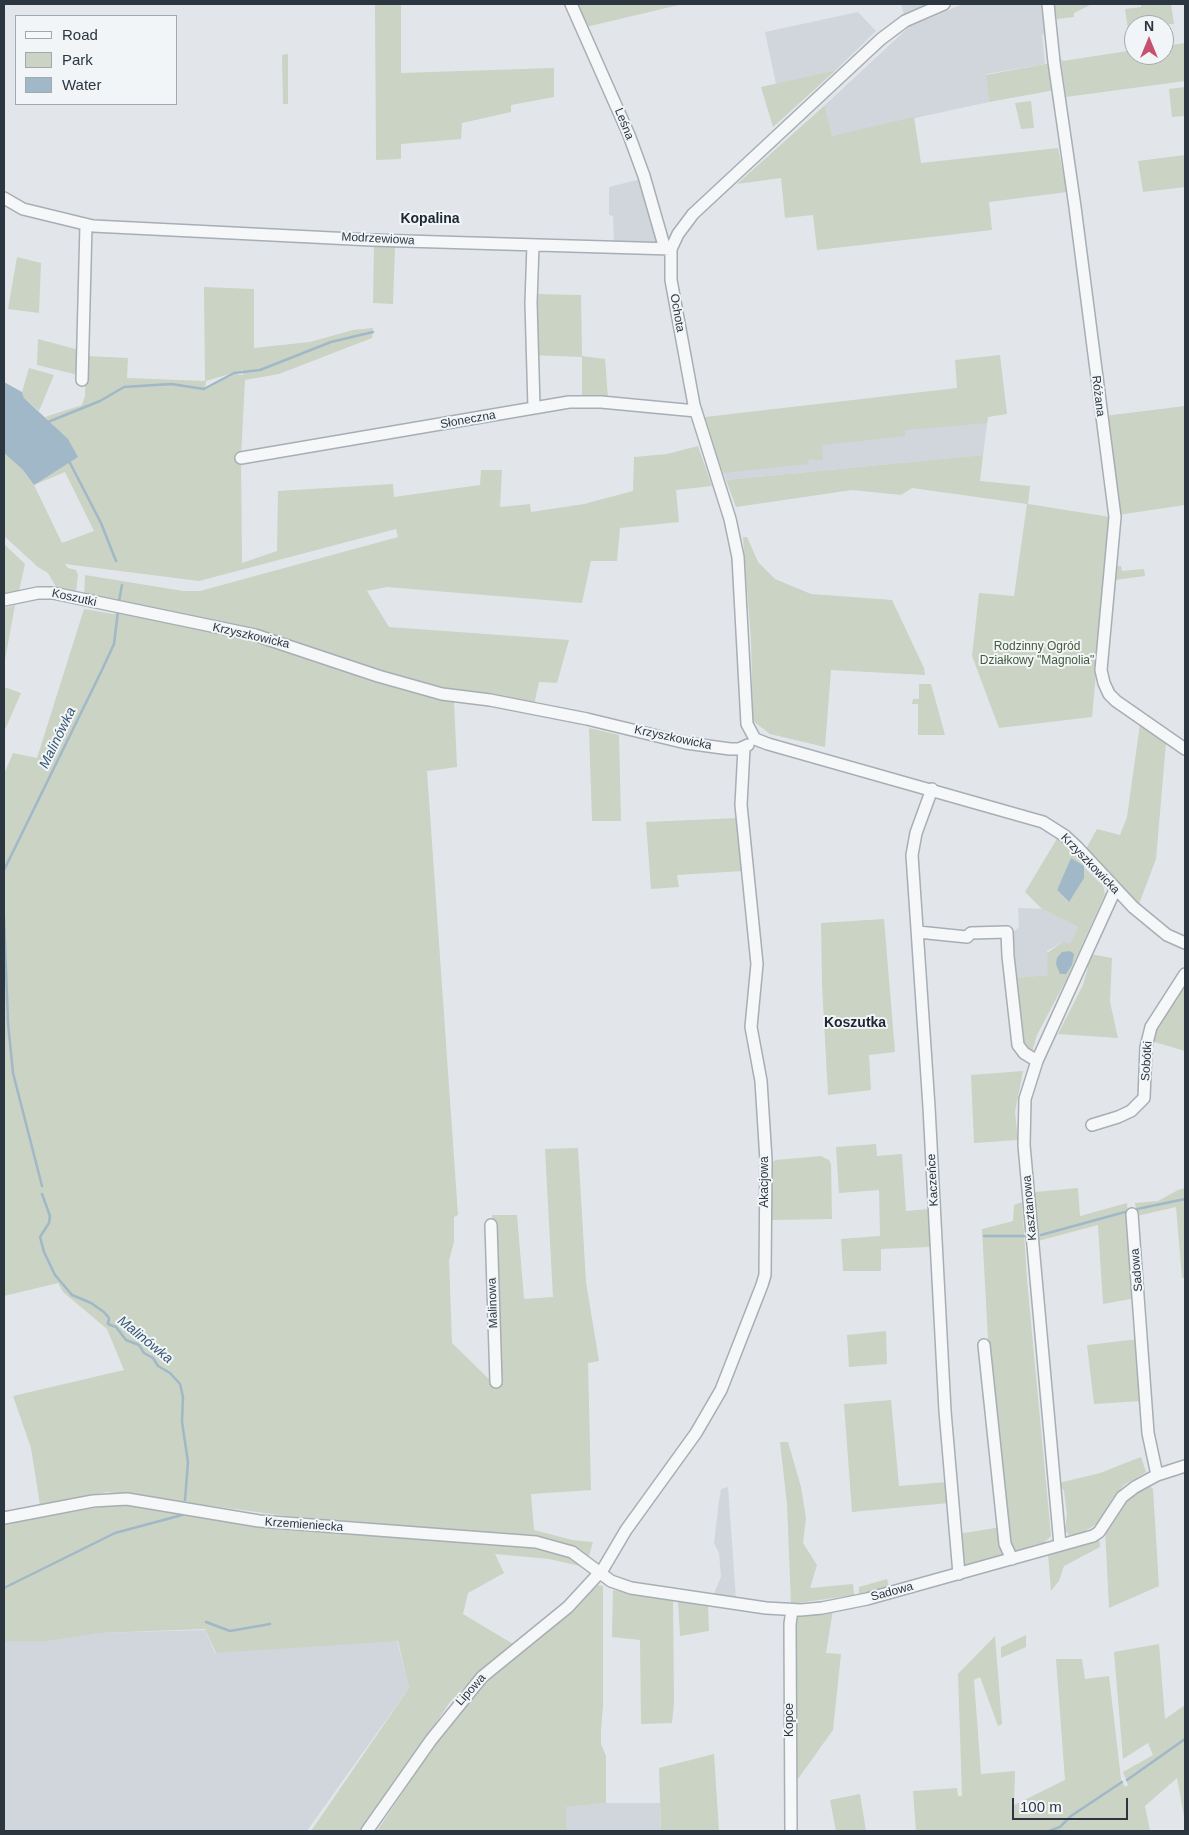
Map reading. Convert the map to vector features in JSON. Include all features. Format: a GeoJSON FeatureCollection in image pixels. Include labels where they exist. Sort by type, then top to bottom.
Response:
{"type":"FeatureCollection","features":[{"type":"Feature","properties":{"kind":"street","name":"Leśna"},"geometry":{"type":"LineString","coordinates":[[571,4],[629,135],[668,249]]}},
{"type":"Feature","properties":{"kind":"street","name":"Ochota"},"geometry":{"type":"LineString","coordinates":[[755,739],[746,716],[742,593],[734,532],[696,410],[671,280],[668,249],[693,214],[881,39],[905,21],[944,4]]}},
{"type":"Feature","properties":{"kind":"street","name":"Różana"},"geometry":{"type":"LineString","coordinates":[[1048,4],[1054,62],[1077,216],[1115,517],[1101,670],[1109,694],[1116,701],[1185,749]]}},
{"type":"Feature","properties":{"kind":"street","name":"Modrzewiowa"},"geometry":{"type":"LineString","coordinates":[[4,198],[24,208],[86,225],[533,245],[668,249]]}},
{"type":"Feature","properties":{"kind":"street"},"geometry":{"type":"LineString","coordinates":[[82,380],[86,225]]}},
{"type":"Feature","properties":{"kind":"street"},"geometry":{"type":"LineString","coordinates":[[533,245],[531,303],[534,407]]}},
{"type":"Feature","properties":{"kind":"street","name":"Słoneczna"},"geometry":{"type":"LineString","coordinates":[[241,458],[534,407],[585,401],[696,410]]}},
{"type":"Feature","properties":{"kind":"street","name":"Koszutki"},"geometry":{"type":"LineString","coordinates":[[4,600],[45,592],[114,606]]}},
{"type":"Feature","properties":{"kind":"street","name":"Krzyszkowicka"},"geometry":{"type":"LineString","coordinates":[[114,606],[272,639],[378,676],[442,694],[490,700],[587,719],[686,743],[730,749],[744,748]]}},
{"type":"Feature","properties":{"kind":"street"},"geometry":{"type":"LineString","coordinates":[[744,748],[755,739]]}},
{"type":"Feature","properties":{"kind":"street","name":"Krzyszkowicka"},"geometry":{"type":"LineString","coordinates":[[755,739],[1018,814],[1052,827],[1077,847],[1115,890],[1162,931],[1185,943]]}},
{"type":"Feature","properties":{"kind":"street","name":"Akacjowa"},"geometry":{"type":"LineString","coordinates":[[600,1573],[626,1530],[696,1433],[721,1390],[742,1341],[765,1274],[766,1160],[760,1081],[751,1027],[757,964],[740,805],[744,748]]}},
{"type":"Feature","properties":{"kind":"street","name":"Kaczeńce"},"geometry":{"type":"LineString","coordinates":[[932,789],[916,833],[912,855],[918,932],[944,1410],[959,1574]]}},
{"type":"Feature","properties":{"kind":"street","name":"Kasztanowa"},"geometry":{"type":"LineString","coordinates":[[1060,1545],[1024,1145],[1024,1098],[1037,1061],[1115,890]]}},
{"type":"Feature","properties":{"kind":"street"},"geometry":{"type":"LineString","coordinates":[[918,932],[967,937],[971,933],[1007,932],[1018,1045],[1020,1050],[1037,1061]]}},
{"type":"Feature","properties":{"kind":"street","name":"Sobótki"},"geometry":{"type":"LineString","coordinates":[[1092,1125],[1118,1118],[1131,1110],[1144,1098],[1146,1047],[1151,1027],[1185,974]]}},
{"type":"Feature","properties":{"kind":"street","name":"Sadowa"},"geometry":{"type":"LineString","coordinates":[[1132,1214],[1148,1433],[1158,1475]]}},
{"type":"Feature","properties":{"kind":"street","name":"Malinowa"},"geometry":{"type":"LineString","coordinates":[[491,1225],[496,1382]]}},
{"type":"Feature","properties":{"kind":"street"},"geometry":{"type":"LineString","coordinates":[[984,1345],[1004,1544],[1012,1559]]}},
{"type":"Feature","properties":{"kind":"street","name":"Sadowa"},"geometry":{"type":"LineString","coordinates":[[600,1573],[620,1585],[652,1593],[777,1610],[838,1605],[959,1574],[1093,1536],[1099,1532],[1122,1498],[1135,1487],[1158,1475],[1185,1466]]}},
{"type":"Feature","properties":{"kind":"street","name":"Krzemieniecka"},"geometry":{"type":"LineString","coordinates":[[4,1518],[100,1500],[136,1499],[259,1522],[536,1542],[572,1552],[600,1573]]}},
{"type":"Feature","properties":{"kind":"street","name":"Lipowa"},"geometry":{"type":"LineString","coordinates":[[367,1831],[431,1740],[482,1677],[568,1607],[600,1573]]}},
{"type":"Feature","properties":{"kind":"street","name":"Kopce"},"geometry":{"type":"LineString","coordinates":[[791,1831],[790,1624],[792,1610]]}},
{"type":"Feature","properties":{"kind":"shaded area"},"geometry":{"type":"Polygon","coordinates":[[[901,4],[930,4],[904,15],[901,4]]]}},
{"type":"Feature","properties":{"kind":"shaded area"},"geometry":{"type":"Polygon","coordinates":[[[963,4],[1041,4],[1048,34],[1042,35],[1045,64],[986,74],[989,102],[832,136],[825,105],[909,27],[963,4]]]}},
{"type":"Feature","properties":{"kind":"shaded area"},"geometry":{"type":"Polygon","coordinates":[[[858,12],[876,31],[836,70],[776,84],[765,32],[858,12]]]}},
{"type":"Feature","properties":{"kind":"shaded area"},"geometry":{"type":"Polygon","coordinates":[[[641,179],[656,234],[656,244],[614,243],[613,216],[609,215],[609,187],[641,179]]]}},
{"type":"Feature","properties":{"kind":"shaded area"},"geometry":{"type":"Polygon","coordinates":[[[988,417],[983,455],[726,480],[714,448],[988,417]]]}},
{"type":"Feature","properties":{"kind":"shaded area"},"geometry":{"type":"Polygon","coordinates":[[[1018,908],[1042,909],[1078,927],[1070,945],[1063,942],[1047,951],[1049,975],[1015,978],[1011,934],[1019,927],[1018,908]]]}},
{"type":"Feature","properties":{"kind":"shaded area"},"geometry":{"type":"Polygon","coordinates":[[[728,1487],[736,1599],[713,1596],[721,1577],[719,1553],[714,1543],[719,1501],[721,1489],[728,1487]]]}},
{"type":"Feature","properties":{"kind":"shaded area"},"geometry":{"type":"Polygon","coordinates":[[[205,1630],[215,1653],[397,1640],[409,1688],[307,1831],[4,1831],[4,1641],[98,1633],[205,1630]]]}},
{"type":"Feature","properties":{"kind":"shaded area"},"geometry":{"type":"Polygon","coordinates":[[[606,1803],[660,1803],[661,1831],[567,1831],[566,1807],[606,1803]]]}},
{"type":"Feature","properties":{"kind":"green space"},"geometry":{"type":"Polygon","coordinates":[[[375,4],[401,4],[401,73],[554,68],[554,97],[511,105],[511,112],[462,123],[461,139],[401,144],[401,159],[376,160],[375,4]]]}},
{"type":"Feature","properties":{"kind":"green space"},"geometry":{"type":"Polygon","coordinates":[[[574,4],[683,4],[586,27],[574,4]]]}},
{"type":"Feature","properties":{"kind":"green space"},"geometry":{"type":"Polygon","coordinates":[[[1053,4],[1092,4],[1074,13],[1074,17],[1057,19],[1053,4]]]}},
{"type":"Feature","properties":{"kind":"green space"},"geometry":{"type":"Polygon","coordinates":[[[1141,4],[1171,4],[1173,15],[1126,15],[1125,9],[1141,7],[1141,4]]]}},
{"type":"Feature","properties":{"kind":"green space"},"geometry":{"type":"Polygon","coordinates":[[[1185,43],[1185,81],[1066,97],[1061,59],[1063,61],[1124,52],[1124,65],[1174,65],[1174,45],[1185,43]]]}},
{"type":"Feature","properties":{"kind":"green space"},"geometry":{"type":"Polygon","coordinates":[[[288,54],[288,104],[283,104],[282,55],[288,54]]]}},
{"type":"Feature","properties":{"kind":"green space"},"geometry":{"type":"Polygon","coordinates":[[[1051,63],[1055,90],[989,102],[986,75],[1051,63]]]}},
{"type":"Feature","properties":{"kind":"green space"},"geometry":{"type":"Polygon","coordinates":[[[836,70],[773,127],[761,87],[836,70]]]}},
{"type":"Feature","properties":{"kind":"green space"},"geometry":{"type":"Polygon","coordinates":[[[1185,87],[1185,116],[1172,117],[1169,89],[1185,87]]]}},
{"type":"Feature","properties":{"kind":"green space"},"geometry":{"type":"Polygon","coordinates":[[[1031,101],[1034,128],[1021,129],[1015,103],[1031,101]]]}},
{"type":"Feature","properties":{"kind":"green space"},"geometry":{"type":"Polygon","coordinates":[[[825,105],[832,136],[914,117],[921,163],[1058,148],[1067,192],[989,202],[992,230],[817,250],[813,215],[785,218],[781,178],[737,184],[825,105]]]}},
{"type":"Feature","properties":{"kind":"green space"},"geometry":{"type":"Polygon","coordinates":[[[1185,155],[1185,187],[1143,192],[1138,161],[1185,155]]]}},
{"type":"Feature","properties":{"kind":"green space"},"geometry":{"type":"Polygon","coordinates":[[[374,245],[395,247],[393,304],[373,303],[374,245]]]}},
{"type":"Feature","properties":{"kind":"green space"},"geometry":{"type":"Polygon","coordinates":[[[17,257],[41,263],[39,313],[8,309],[17,257]]]}},
{"type":"Feature","properties":{"kind":"green space"},"geometry":{"type":"Polygon","coordinates":[[[204,287],[254,289],[254,348],[310,342],[353,330],[373,328],[372,338],[279,374],[245,380],[241,457],[242,563],[277,551],[278,491],[393,484],[394,497],[480,485],[481,470],[502,470],[500,507],[530,504],[531,512],[584,504],[633,491],[634,457],[667,454],[698,446],[712,486],[676,490],[679,522],[620,528],[617,561],[591,561],[582,603],[387,587],[367,591],[389,627],[569,640],[557,683],[539,682],[534,705],[443,691],[309,650],[84,597],[85,575],[183,591],[200,591],[398,537],[396,529],[199,581],[65,564],[68,568],[76,570],[78,575],[76,591],[73,594],[58,590],[48,573],[38,567],[4,536],[4,453],[23,470],[34,485],[48,475],[54,426],[45,417],[82,405],[85,396],[86,356],[128,358],[127,378],[205,381],[204,287]],[[243,370],[206,381],[205,390],[234,374],[243,375],[243,370]],[[65,472],[34,485],[62,543],[94,531],[65,472]]]}},
{"type":"Feature","properties":{"kind":"green space"},"geometry":{"type":"Polygon","coordinates":[[[534,294],[581,295],[582,356],[605,359],[608,398],[582,396],[582,357],[530,355],[534,294]]]}},
{"type":"Feature","properties":{"kind":"green space"},"geometry":{"type":"Polygon","coordinates":[[[38,339],[79,350],[78,375],[37,365],[38,339]]]}},
{"type":"Feature","properties":{"kind":"green space"},"geometry":{"type":"Polygon","coordinates":[[[1000,355],[1007,414],[988,417],[987,423],[905,430],[905,436],[822,445],[823,460],[809,459],[808,464],[723,473],[705,417],[957,388],[955,360],[1000,355]]]}},
{"type":"Feature","properties":{"kind":"green space"},"geometry":{"type":"Polygon","coordinates":[[[29,368],[54,375],[39,411],[24,398],[22,392],[29,368]]]}},
{"type":"Feature","properties":{"kind":"green space"},"geometry":{"type":"Polygon","coordinates":[[[1185,406],[1185,505],[1118,515],[1104,416],[1185,406]]]}},
{"type":"Feature","properties":{"kind":"green space","name":"Rodzinny Ogród Działkowy \"Magnolia\""},"geometry":{"type":"Polygon","coordinates":[[[983,455],[980,481],[1030,486],[1028,504],[1110,517],[1092,717],[999,728],[972,656],[979,593],[1014,596],[1027,504],[912,488],[901,495],[852,490],[736,507],[726,480],[983,455]]]}},
{"type":"Feature","properties":{"kind":"green space"},"geometry":{"type":"Polygon","coordinates":[[[743,537],[747,537],[758,562],[775,579],[811,594],[892,600],[924,668],[925,675],[831,670],[825,747],[770,734],[753,721],[751,640],[743,537]]]}},
{"type":"Feature","properties":{"kind":"green space"},"geometry":{"type":"Polygon","coordinates":[[[4,544],[25,564],[19,591],[4,596],[4,544]]]}},
{"type":"Feature","properties":{"kind":"green space"},"geometry":{"type":"Polygon","coordinates":[[[1116,566],[1121,566],[1122,571],[1144,569],[1145,576],[1115,580],[1116,566]]]}},
{"type":"Feature","properties":{"kind":"green space"},"geometry":{"type":"Polygon","coordinates":[[[15,605],[4,665],[4,608],[15,605]]]}},
{"type":"Feature","properties":{"kind":"green space"},"geometry":{"type":"Polygon","coordinates":[[[84,609],[113,614],[124,612],[244,634],[396,685],[454,701],[457,767],[427,771],[458,1215],[454,1217],[454,1242],[449,1260],[452,1343],[497,1387],[492,1215],[517,1215],[524,1299],[553,1297],[545,1149],[578,1148],[586,1282],[599,1361],[588,1363],[591,1490],[531,1494],[534,1530],[572,1540],[593,1542],[589,1556],[549,1538],[287,1516],[107,1492],[40,1505],[31,1448],[13,1396],[124,1370],[107,1329],[63,1292],[58,1283],[4,1296],[4,774],[13,753],[37,758],[84,609]]]}},
{"type":"Feature","properties":{"kind":"green space"},"geometry":{"type":"Polygon","coordinates":[[[919,684],[931,684],[945,735],[918,735],[918,704],[912,704],[913,699],[919,699],[919,684]]]}},
{"type":"Feature","properties":{"kind":"green space"},"geometry":{"type":"Polygon","coordinates":[[[4,687],[21,693],[4,732],[4,687]]]}},
{"type":"Feature","properties":{"kind":"green space"},"geometry":{"type":"Polygon","coordinates":[[[1140,724],[1166,743],[1156,859],[1139,904],[1086,849],[1097,829],[1120,835],[1127,817],[1140,724]]]}},
{"type":"Feature","properties":{"kind":"green space"},"geometry":{"type":"Polygon","coordinates":[[[589,728],[619,735],[621,821],[592,821],[589,728]]]}},
{"type":"Feature","properties":{"kind":"green space"},"geometry":{"type":"Polygon","coordinates":[[[738,818],[743,871],[677,875],[679,887],[651,889],[646,822],[738,818]]]}},
{"type":"Feature","properties":{"kind":"green space"},"geometry":{"type":"Polygon","coordinates":[[[1058,837],[1085,862],[1084,867],[1103,886],[1105,894],[1066,980],[1037,1035],[1032,1052],[1026,1050],[1023,1040],[1015,978],[1048,975],[1047,953],[1063,942],[1070,944],[1078,927],[1042,909],[1025,892],[1058,837]],[[1071,859],[1057,890],[1068,902],[1083,878],[1084,866],[1071,859]]]}},
{"type":"Feature","properties":{"kind":"green space"},"geometry":{"type":"Polygon","coordinates":[[[884,919],[895,1052],[869,1055],[871,1090],[828,1095],[821,923],[884,919]]]}},
{"type":"Feature","properties":{"kind":"green space"},"geometry":{"type":"Polygon","coordinates":[[[1090,954],[1112,958],[1110,1002],[1118,1038],[1058,1034],[1083,985],[1088,967],[1085,965],[1090,954]]]}},
{"type":"Feature","properties":{"kind":"green space"},"geometry":{"type":"Polygon","coordinates":[[[1180,986],[1185,991],[1185,1051],[1151,1041],[1155,1028],[1180,986]]]}},
{"type":"Feature","properties":{"kind":"green space"},"geometry":{"type":"Polygon","coordinates":[[[1023,1071],[1015,1112],[1018,1140],[974,1143],[971,1075],[1023,1071]]]}},
{"type":"Feature","properties":{"kind":"green space"},"geometry":{"type":"Polygon","coordinates":[[[876,1144],[877,1156],[902,1154],[906,1211],[929,1209],[930,1247],[881,1249],[881,1271],[843,1271],[841,1239],[880,1236],[879,1190],[839,1193],[836,1147],[876,1144]]]}},
{"type":"Feature","properties":{"kind":"green space"},"geometry":{"type":"Polygon","coordinates":[[[821,1156],[829,1160],[831,1164],[832,1219],[770,1220],[771,1163],[776,1160],[821,1156]]]}},
{"type":"Feature","properties":{"kind":"green space"},"geometry":{"type":"Polygon","coordinates":[[[1078,1188],[1080,1216],[1127,1203],[1136,1298],[1103,1304],[1098,1225],[1038,1241],[1035,1192],[1078,1188]]]}},
{"type":"Feature","properties":{"kind":"green space"},"geometry":{"type":"Polygon","coordinates":[[[1185,1188],[1185,1278],[1182,1278],[1176,1207],[1137,1216],[1135,1203],[1158,1201],[1185,1188]]]}},
{"type":"Feature","properties":{"kind":"green space"},"geometry":{"type":"Polygon","coordinates":[[[1022,1202],[1027,1280],[1051,1536],[1043,1544],[1012,1552],[1007,1543],[989,1357],[982,1229],[1013,1221],[1014,1205],[1022,1202]]]}},
{"type":"Feature","properties":{"kind":"green space"},"geometry":{"type":"Polygon","coordinates":[[[886,1331],[887,1364],[849,1367],[847,1335],[886,1331]]]}},
{"type":"Feature","properties":{"kind":"green space"},"geometry":{"type":"Polygon","coordinates":[[[1139,1339],[1142,1401],[1094,1404],[1087,1345],[1139,1339]]]}},
{"type":"Feature","properties":{"kind":"green space"},"geometry":{"type":"Polygon","coordinates":[[[891,1400],[899,1486],[947,1482],[949,1503],[852,1512],[844,1404],[891,1400]]]}},
{"type":"Feature","properties":{"kind":"green space"},"geometry":{"type":"Polygon","coordinates":[[[780,1442],[788,1442],[801,1487],[806,1518],[803,1543],[817,1565],[810,1588],[853,1584],[854,1595],[791,1604],[787,1504],[780,1442]]]}},
{"type":"Feature","properties":{"kind":"green space"},"geometry":{"type":"Polygon","coordinates":[[[1141,1457],[1146,1472],[1124,1485],[1113,1498],[1097,1524],[1080,1534],[1069,1535],[1065,1530],[1067,1515],[1064,1491],[1059,1483],[1100,1473],[1141,1457]]]}},
{"type":"Feature","properties":{"kind":"green space"},"geometry":{"type":"Polygon","coordinates":[[[1148,1485],[1153,1489],[1159,1586],[1109,1608],[1105,1529],[1123,1503],[1148,1485]]]}},
{"type":"Feature","properties":{"kind":"green space"},"geometry":{"type":"Polygon","coordinates":[[[118,1504],[172,1508],[197,1517],[273,1529],[542,1547],[565,1555],[585,1567],[549,1559],[495,1554],[504,1573],[468,1593],[463,1614],[513,1644],[481,1670],[450,1702],[362,1831],[311,1831],[409,1688],[398,1641],[216,1653],[205,1629],[99,1633],[46,1641],[4,1641],[4,1524],[118,1504]]]}},
{"type":"Feature","properties":{"kind":"green space"},"geometry":{"type":"Polygon","coordinates":[[[1001,1527],[1005,1554],[961,1567],[958,1534],[1001,1527]]]}},
{"type":"Feature","properties":{"kind":"green space"},"geometry":{"type":"Polygon","coordinates":[[[1099,1536],[1100,1547],[1064,1566],[1059,1581],[1051,1591],[1048,1554],[1099,1536]]]}},
{"type":"Feature","properties":{"kind":"green space"},"geometry":{"type":"Polygon","coordinates":[[[887,1579],[889,1587],[859,1594],[859,1587],[887,1579]]]}},
{"type":"Feature","properties":{"kind":"green space"},"geometry":{"type":"Polygon","coordinates":[[[598,1585],[603,1586],[603,1706],[601,1744],[606,1756],[606,1803],[566,1807],[567,1831],[377,1831],[457,1711],[489,1678],[598,1585]]]}},
{"type":"Feature","properties":{"kind":"green space"},"geometry":{"type":"Polygon","coordinates":[[[613,1590],[673,1600],[674,1703],[672,1723],[641,1724],[640,1640],[612,1637],[613,1590]]]}},
{"type":"Feature","properties":{"kind":"green space"},"geometry":{"type":"Polygon","coordinates":[[[678,1601],[708,1606],[709,1631],[680,1636],[678,1601]]]}},
{"type":"Feature","properties":{"kind":"green space"},"geometry":{"type":"Polygon","coordinates":[[[833,1610],[826,1653],[841,1654],[833,1730],[795,1783],[796,1616],[833,1610]]]}},
{"type":"Feature","properties":{"kind":"green space"},"geometry":{"type":"Polygon","coordinates":[[[1026,1635],[1026,1647],[1001,1658],[1001,1647],[1026,1635]]]}},
{"type":"Feature","properties":{"kind":"green space"},"geometry":{"type":"Polygon","coordinates":[[[995,1636],[1002,1724],[998,1726],[980,1677],[974,1680],[981,1774],[1015,1771],[1014,1805],[1065,1780],[1056,1659],[1082,1659],[1085,1679],[1109,1676],[1121,1779],[1125,1787],[1128,1785],[1123,1772],[1153,1755],[1148,1743],[1123,1759],[1114,1652],[1159,1644],[1165,1719],[1185,1705],[1185,1822],[1177,1778],[1145,1806],[1150,1831],[916,1831],[913,1791],[957,1788],[958,1796],[962,1796],[958,1674],[995,1636]]]}},
{"type":"Feature","properties":{"kind":"green space"},"geometry":{"type":"Polygon","coordinates":[[[714,1754],[719,1831],[661,1831],[659,1768],[714,1754]]]}},
{"type":"Feature","properties":{"kind":"green space"},"geometry":{"type":"Polygon","coordinates":[[[860,1794],[866,1831],[836,1831],[830,1800],[860,1794]]]}},
{"type":"Feature","properties":{"kind":"water"},"geometry":{"type":"Polygon","coordinates":[[[4,382],[22,392],[24,398],[68,439],[78,457],[34,485],[23,470],[4,453],[4,382]]]}},
{"type":"Feature","properties":{"kind":"water"},"geometry":{"type":"Polygon","coordinates":[[[1071,858],[1084,866],[1084,878],[1069,902],[1057,890],[1071,858]]]}},
{"type":"Feature","properties":{"kind":"water"},"geometry":{"type":"Polygon","coordinates":[[[1070,951],[1074,954],[1072,965],[1066,974],[1060,974],[1056,964],[1057,958],[1062,952],[1070,951]]]}},
{"type":"Feature","properties":{"kind":"waterway"},"geometry":{"type":"LineString","coordinates":[[48,422],[100,401],[124,387],[171,384],[204,389],[234,373],[260,370],[331,342],[373,332]]}},
{"type":"Feature","properties":{"kind":"waterway","name":"Malinówka"},"geometry":{"type":"LineString","coordinates":[[69,461],[101,523],[116,561]]}},
{"type":"Feature","properties":{"kind":"waterway","name":"Malinówka"},"geometry":{"type":"LineString","coordinates":[[119,601],[122,585]]}},
{"type":"Feature","properties":{"kind":"waterway","name":"Malinówka"},"geometry":{"type":"LineString","coordinates":[[4,870],[114,644],[118,611]]}},
{"type":"Feature","properties":{"kind":"waterway","name":"Malinówka"},"geometry":{"type":"LineString","coordinates":[[4,918],[8,1023],[13,1073],[42,1186]]}},
{"type":"Feature","properties":{"kind":"waterway","name":"Malinówka"},"geometry":{"type":"LineString","coordinates":[[42,1194],[50,1216],[49,1223],[40,1237],[44,1252],[55,1275],[72,1295],[91,1303],[104,1312],[109,1318],[108,1324],[116,1327],[126,1340],[139,1345],[144,1353],[153,1358],[158,1366],[170,1373],[180,1384],[183,1397],[182,1422],[188,1462],[185,1500]]}},
{"type":"Feature","properties":{"kind":"waterway"},"geometry":{"type":"LineString","coordinates":[[1137,1209],[1185,1199]]}},
{"type":"Feature","properties":{"kind":"waterway"},"geometry":{"type":"LineString","coordinates":[[1041,1235],[1125,1212]]}},
{"type":"Feature","properties":{"kind":"waterway"},"geometry":{"type":"LineString","coordinates":[[984,1236],[1024,1236]]}},
{"type":"Feature","properties":{"kind":"waterway","name":"Malinówka"},"geometry":{"type":"LineString","coordinates":[[4,1588],[115,1533],[182,1515]]}},
{"type":"Feature","properties":{"kind":"waterway"},"geometry":{"type":"LineString","coordinates":[[206,1622],[230,1631],[270,1624]]}},
{"type":"Feature","properties":{"kind":"waterway"},"geometry":{"type":"LineString","coordinates":[[1127,1780],[1185,1739]]}},
{"type":"Feature","properties":{"kind":"waterway"},"geometry":{"type":"LineString","coordinates":[[1049,1831],[1060,1827],[1071,1816],[1122,1782]]}},
{"type":"Feature","properties":{"kind":"district","name":"Kopalina"},"geometry":{"type":"Point","coordinates":[430,219]}},
{"type":"Feature","properties":{"kind":"district","name":"Koszutka"},"geometry":{"type":"Point","coordinates":[855,1023]}}]}
